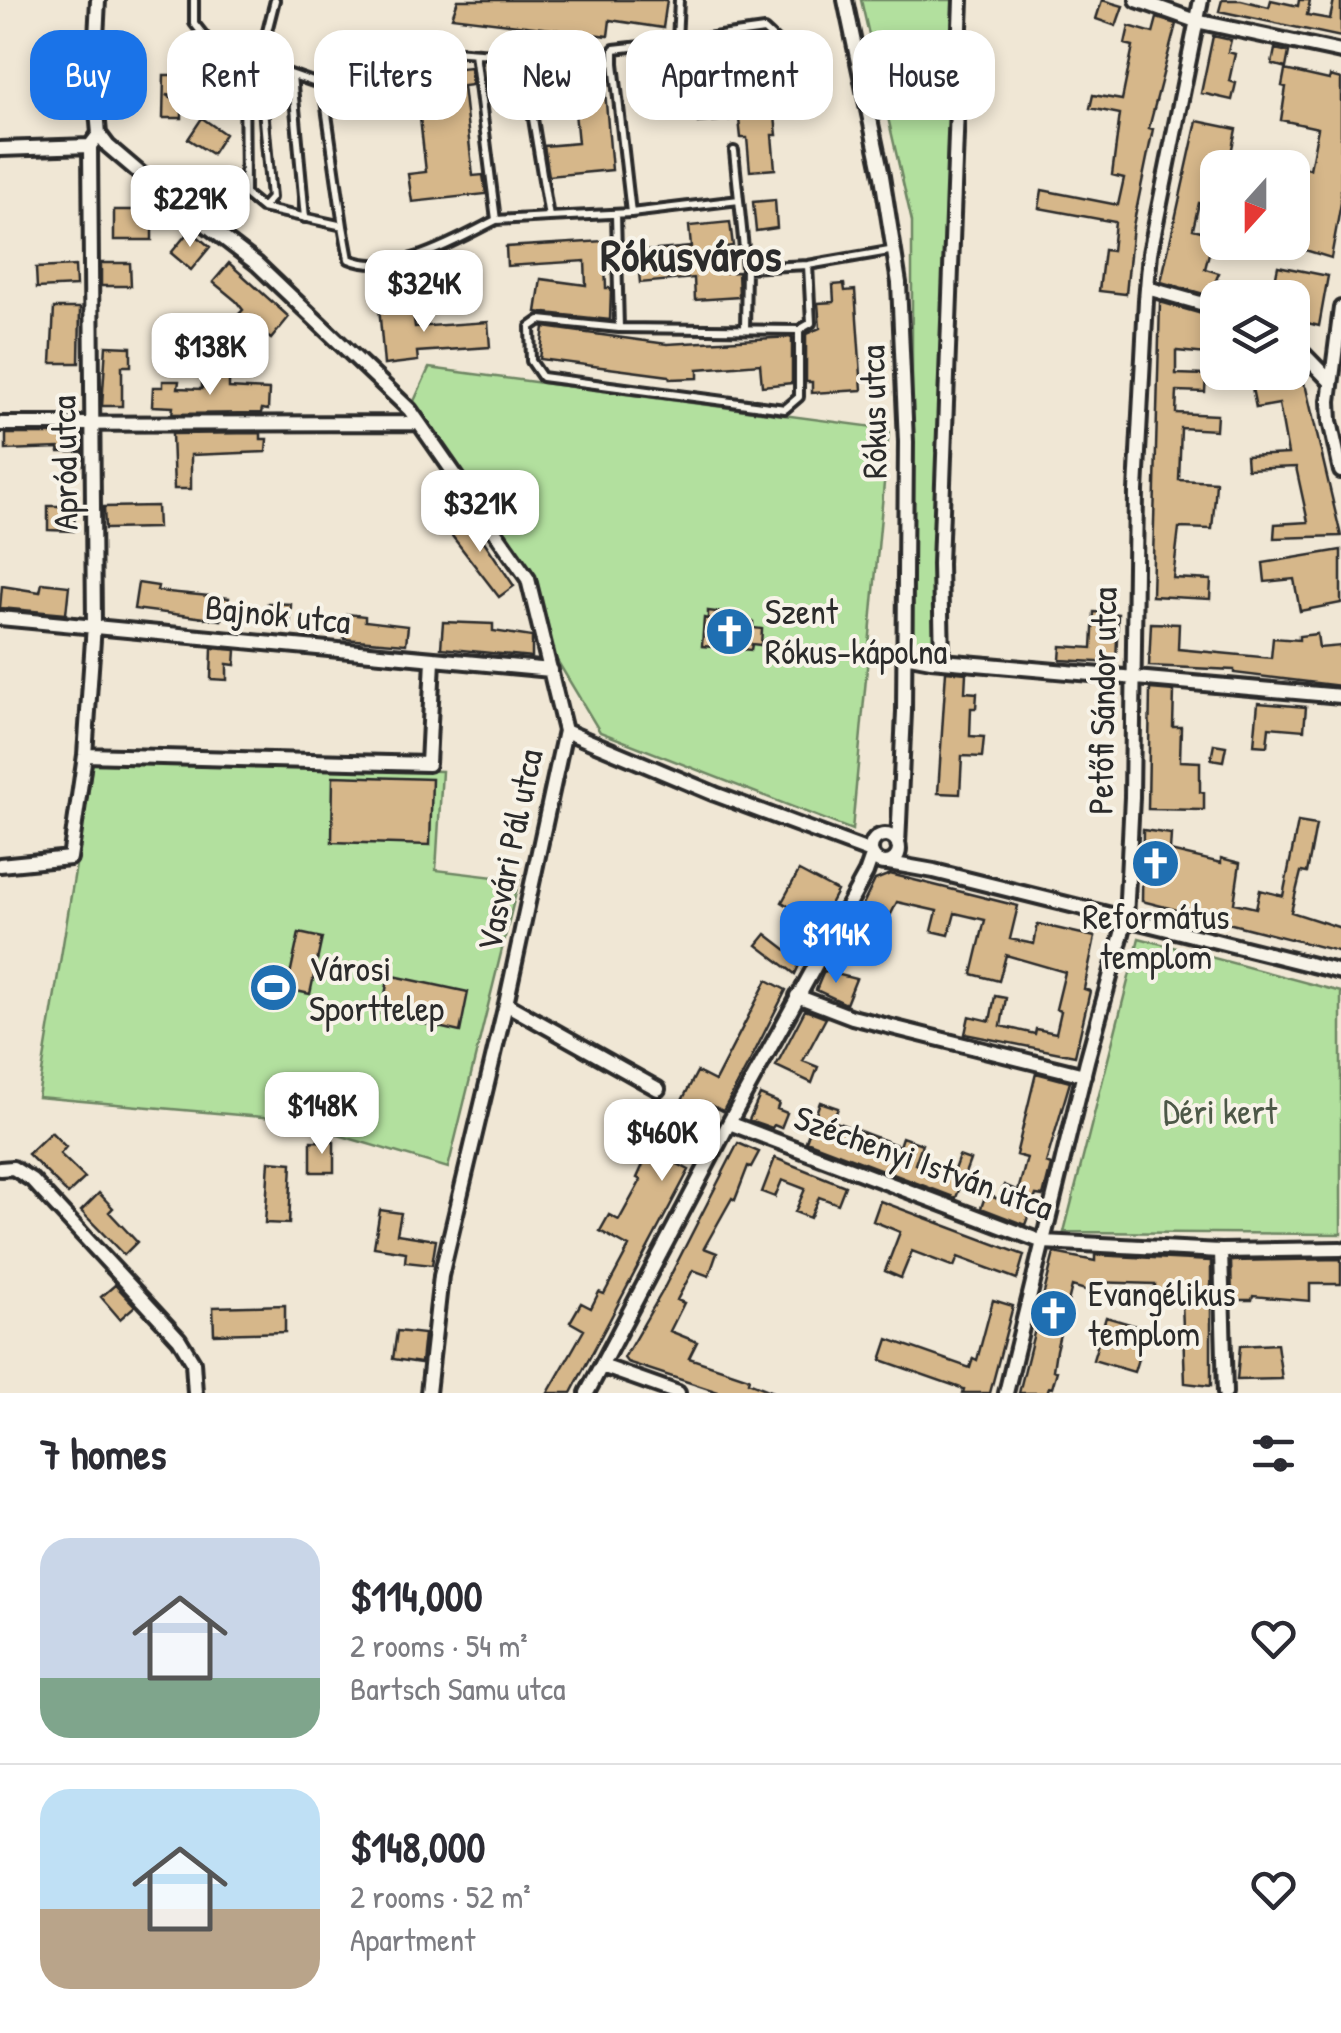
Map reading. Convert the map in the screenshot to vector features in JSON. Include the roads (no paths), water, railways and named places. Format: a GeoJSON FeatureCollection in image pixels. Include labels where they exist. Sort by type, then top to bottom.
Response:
{"type":"FeatureCollection","features":[{"type":"Feature","properties":{"kind":"street","name":"Apród utca"},"geometry":{"type":"LineString","coordinates":[[0,865],[70,858],[85,756],[94,625],[94,76],[98,0]]}},
{"type":"Feature","properties":{"kind":"street","name":"Rókus utca"},"geometry":{"type":"LineString","coordinates":[[845,0],[896,250],[906,442],[899,847]]}},
{"type":"Feature","properties":{"kind":"street","name":"Rókus utca"},"geometry":{"type":"LineString","coordinates":[[942,661],[940,564],[961,0]]}},
{"type":"Feature","properties":{"kind":"street"},"geometry":{"type":"LineString","coordinates":[[1136,0],[1196,21],[1341,52]]}},
{"type":"Feature","properties":{"kind":"street","name":"Petőfi Sándor utca"},"geometry":{"type":"LineString","coordinates":[[1006,1393],[1126,919],[1136,490],[1147,288],[1150,254],[1202,0]]}},
{"type":"Feature","properties":{"kind":"street"},"geometry":{"type":"LineString","coordinates":[[0,148],[94,140]]}},
{"type":"Feature","properties":{"kind":"street","name":"Vasvári Pál utca"},"geometry":{"type":"LineString","coordinates":[[94,140],[108,146],[257,264],[419,423],[528,579],[565,731],[506,1004],[441,1276],[428,1393]]}},
{"type":"Feature","properties":{"kind":"street"},"geometry":{"type":"LineString","coordinates":[[1147,288],[1200,303]]}},
{"type":"Feature","properties":{"kind":"street"},"geometry":{"type":"LineString","coordinates":[[1341,308],[1330,381],[1330,421],[1341,471]]}},
{"type":"Feature","properties":{"kind":"street"},"geometry":{"type":"LineString","coordinates":[[1310,360],[1330,381]]}},
{"type":"Feature","properties":{"kind":"street"},"geometry":{"type":"LineString","coordinates":[[0,424],[419,423]]}},
{"type":"Feature","properties":{"kind":"street","name":"Bajnok utca"},"geometry":{"type":"LineString","coordinates":[[0,618],[550,670]]}},
{"type":"Feature","properties":{"kind":"street"},"geometry":{"type":"LineString","coordinates":[[904,655],[1341,696]]}},
{"type":"Feature","properties":{"kind":"street"},"geometry":{"type":"LineString","coordinates":[[85,756],[428,764],[433,660]]}},
{"type":"Feature","properties":{"kind":"street"},"geometry":{"type":"LineString","coordinates":[[565,731],[850,845],[934,871],[1341,972]]}},
{"type":"Feature","properties":{"kind":"street"},"geometry":{"type":"LineString","coordinates":[[879,852],[898,827]]}},
{"type":"Feature","properties":{"kind":"street"},"geometry":{"type":"LineString","coordinates":[[587,1393],[729,1123],[889,836],[934,871]]}},
{"type":"Feature","properties":{"kind":"street"},"geometry":{"type":"LineString","coordinates":[[879,852],[896,858],[899,847]]}},
{"type":"Feature","properties":{"kind":"street"},"geometry":{"type":"LineString","coordinates":[[798,996],[852,1017],[1084,1074]]}},
{"type":"Feature","properties":{"kind":"street"},"geometry":{"type":"LineString","coordinates":[[506,1004],[658,1089]]}},
{"type":"Feature","properties":{"kind":"street","name":"Széchenyi István utca"},"geometry":{"type":"LineString","coordinates":[[729,1123],[1043,1242],[1222,1251],[1341,1250]]}},
{"type":"Feature","properties":{"kind":"street"},"geometry":{"type":"LineString","coordinates":[[0,1169],[13,1168],[32,1180],[179,1339],[193,1362],[195,1393]]}},
{"type":"Feature","properties":{"kind":"street"},"geometry":{"type":"LineString","coordinates":[[1222,1251],[1224,1393]]}},
{"type":"Feature","properties":{"kind":"street"},"geometry":{"type":"LineString","coordinates":[[602,1366],[678,1393]]}},
{"type":"Feature","properties":{"kind":"lane"},"geometry":{"type":"LineString","coordinates":[[194,0],[194,23],[199,30]]}},
{"type":"Feature","properties":{"kind":"lane"},"geometry":{"type":"LineString","coordinates":[[267,30],[274,0]]}},
{"type":"Feature","properties":{"kind":"lane"},"geometry":{"type":"LineString","coordinates":[[678,30],[679,0]]}},
{"type":"Feature","properties":{"kind":"lane"},"geometry":{"type":"LineString","coordinates":[[626,48],[614,49],[614,63],[631,213]]}},
{"type":"Feature","properties":{"kind":"lane"},"geometry":{"type":"LineString","coordinates":[[467,52],[487,54]]}},
{"type":"Feature","properties":{"kind":"lane"},"geometry":{"type":"LineString","coordinates":[[474,53],[496,220]]}},
{"type":"Feature","properties":{"kind":"lane"},"geometry":{"type":"LineString","coordinates":[[606,62],[614,63]]}},
{"type":"Feature","properties":{"kind":"lane"},"geometry":{"type":"LineString","coordinates":[[294,97],[305,218]]}},
{"type":"Feature","properties":{"kind":"lane"},"geometry":{"type":"LineString","coordinates":[[244,120],[244,194],[262,208],[344,226]]}},
{"type":"Feature","properties":{"kind":"lane"},"geometry":{"type":"LineString","coordinates":[[262,208],[271,198],[264,120]]}},
{"type":"Feature","properties":{"kind":"lane"},"geometry":{"type":"LineString","coordinates":[[328,120],[349,258],[364,265],[431,254],[496,220],[631,213],[739,200]]}},
{"type":"Feature","properties":{"kind":"lane"},"geometry":{"type":"LineString","coordinates":[[533,120],[549,218]]}},
{"type":"Feature","properties":{"kind":"lane"},"geometry":{"type":"LineString","coordinates":[[734,151],[746,268],[746,329]]}},
{"type":"Feature","properties":{"kind":"lane"},"geometry":{"type":"LineString","coordinates":[[616,214],[619,328]]}},
{"type":"Feature","properties":{"kind":"lane"},"geometry":{"type":"LineString","coordinates":[[746,268],[808,265],[896,250]]}},
{"type":"Feature","properties":{"kind":"lane"},"geometry":{"type":"LineString","coordinates":[[799,330],[799,397],[785,408],[542,376],[530,361],[530,328],[540,320],[619,328],[799,330],[812,324],[808,265]]}},
{"type":"Feature","properties":{"kind":"place","name":"Szent Rókus-kápolna"},"geometry":{"type":"Point","coordinates":[730,631]}},
{"type":"Feature","properties":{"kind":"place","name":"Református templom"},"geometry":{"type":"Point","coordinates":[1156,864]}},
{"type":"Feature","properties":{"kind":"place","name":"Városi Sporttelep"},"geometry":{"type":"Point","coordinates":[274,988]}},
{"type":"Feature","properties":{"kind":"place","name":"Evangélikus templom"},"geometry":{"type":"Point","coordinates":[1053,1313]}},
{"type":"Feature","properties":{"kind":"district","name":"Rókusváros"},"geometry":{"type":"Point","coordinates":[691,254]}},
{"type":"Feature","properties":{"kind":"park label","name":"Déri kert"},"geometry":{"type":"Point","coordinates":[1220,1111]}}]}
